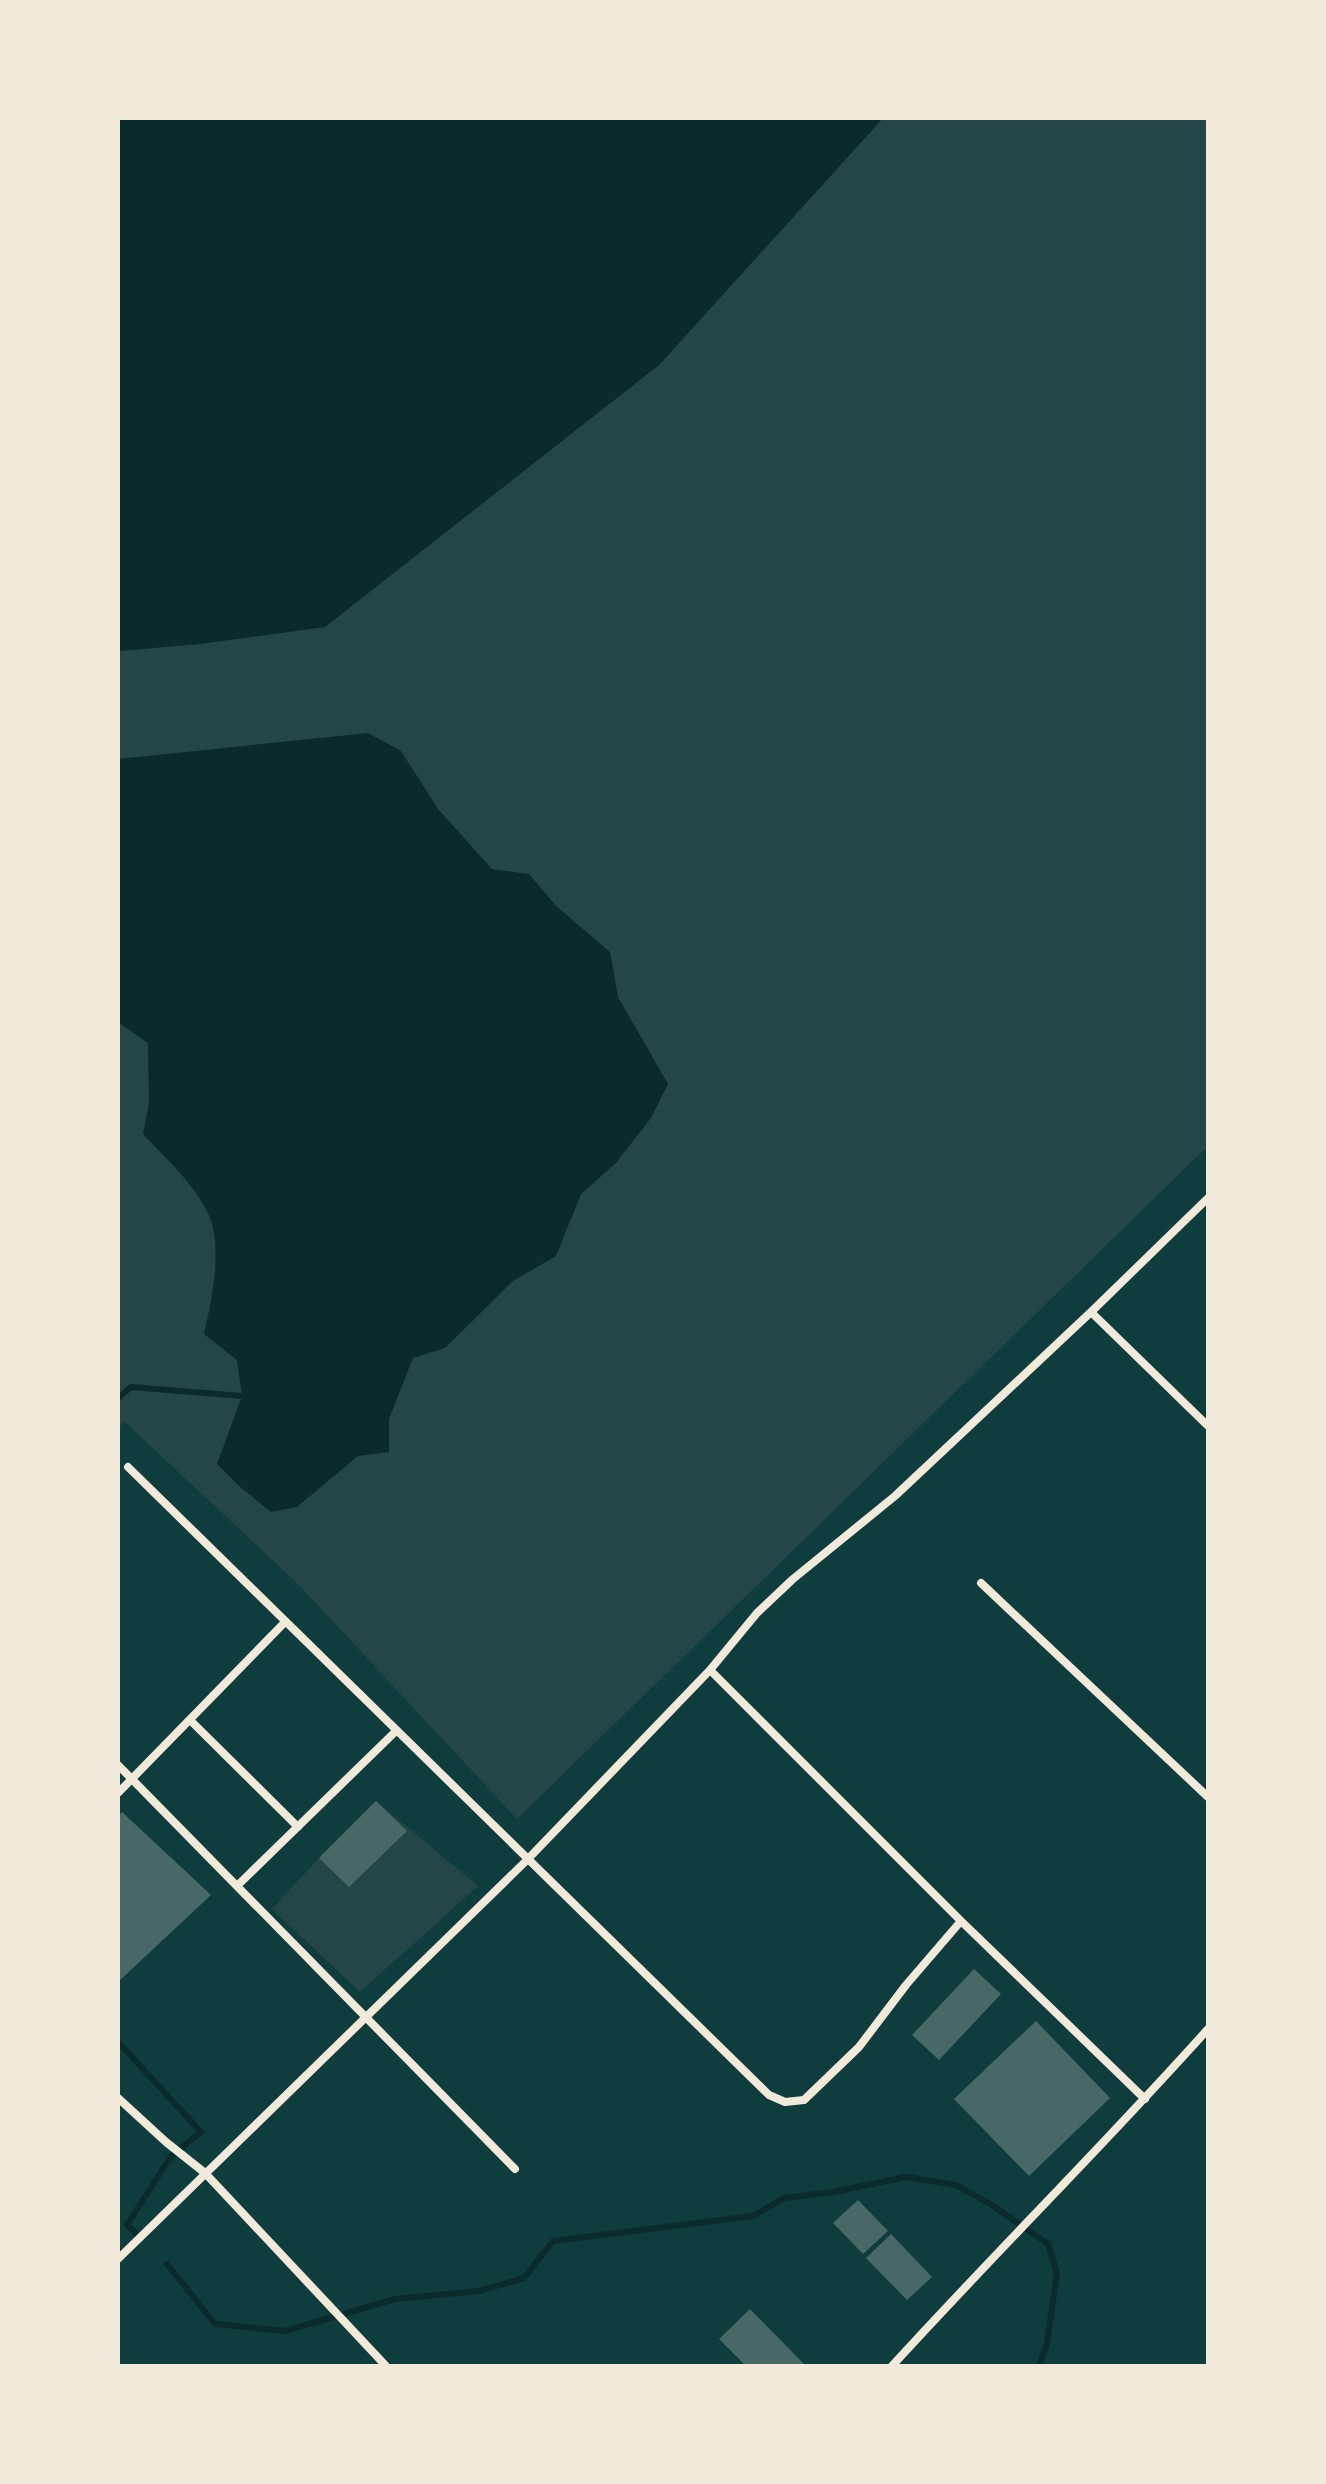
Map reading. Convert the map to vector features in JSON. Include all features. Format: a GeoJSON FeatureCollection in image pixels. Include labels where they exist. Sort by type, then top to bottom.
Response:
{"type":"FeatureCollection","features":[{"type":"Feature","properties":{"kind":"street"},"geometry":{"type":"LineString","coordinates":[[118,2259],[527,1860],[710,1670],[757,1613],[793,1579],[895,1496],[1208,1198]]}},
{"type":"Feature","properties":{"kind":"street"},"geometry":{"type":"LineString","coordinates":[[1091,1312],[1208,1426]]}},
{"type":"Feature","properties":{"kind":"street"},"geometry":{"type":"LineString","coordinates":[[128,1467],[769,2095],[785,2102],[804,2100],[859,2047],[906,1985],[961,1921]]}},
{"type":"Feature","properties":{"kind":"street"},"geometry":{"type":"LineString","coordinates":[[981,1583],[1208,1797]]}},
{"type":"Feature","properties":{"kind":"street"},"geometry":{"type":"LineString","coordinates":[[118,1793],[285,1622]]}},
{"type":"Feature","properties":{"kind":"street"},"geometry":{"type":"LineString","coordinates":[[710,1670],[961,1921],[1145,2099]]}},
{"type":"Feature","properties":{"kind":"street"},"geometry":{"type":"LineString","coordinates":[[190,1720],[298,1827]]}},
{"type":"Feature","properties":{"kind":"street"},"geometry":{"type":"LineString","coordinates":[[238,1885],[396,1731]]}},
{"type":"Feature","properties":{"kind":"street"},"geometry":{"type":"LineString","coordinates":[[118,1765],[515,2169]]}},
{"type":"Feature","properties":{"kind":"street"},"geometry":{"type":"LineString","coordinates":[[892,2366],[1208,2029]]}},
{"type":"Feature","properties":{"kind":"street"},"geometry":{"type":"LineString","coordinates":[[118,2098],[205,2173],[386,2366]]}},
{"type":"Feature","properties":{"kind":"shaded area"},"geometry":{"type":"Polygon","coordinates":[[[118,118],[883,118],[659,365],[325,627],[200,644],[118,651],[118,118]]]}},
{"type":"Feature","properties":{"kind":"shaded area"},"geometry":{"type":"Polygon","coordinates":[[[883,118],[1208,118],[1208,1146],[517,1819],[298,1584],[125,1422],[118,1428],[118,651],[200,644],[659,365],[883,118]]]}},
{"type":"Feature","properties":{"kind":"shaded area"},"geometry":{"type":"Polygon","coordinates":[[[368,733],[401,751],[438,809],[492,869],[529,874],[556,906],[610,952],[618,997],[668,1084],[651,1118],[615,1164],[581,1194],[556,1256],[513,1281],[445,1348],[413,1358],[389,1419],[389,1452],[358,1456],[297,1507],[271,1512],[217,1464],[242,1396],[237,1360],[204,1334],[215,1272],[212,1224],[194,1190],[143,1134],[149,1103],[148,1043],[118,1022],[118,759],[368,733]]]}},
{"type":"Feature","properties":{"kind":"shaded area"},"geometry":{"type":"Polygon","coordinates":[[[376,1801],[478,1886],[360,1992],[272,1909],[376,1801]]]}},
{"type":"Feature","properties":{"kind":"building"},"geometry":{"type":"Polygon","coordinates":[[[376,1801],[407,1831],[349,1887],[319,1858],[376,1801]]]}},
{"type":"Feature","properties":{"kind":"building"},"geometry":{"type":"Polygon","coordinates":[[[122,1812],[211,1895],[118,1982],[118,1817],[122,1812]]]}},
{"type":"Feature","properties":{"kind":"building"},"geometry":{"type":"Polygon","coordinates":[[[974,1969],[1001,1994],[939,2060],[912,2035],[974,1969]]]}},
{"type":"Feature","properties":{"kind":"building"},"geometry":{"type":"Polygon","coordinates":[[[1036,2021],[1110,2098],[1029,2176],[954,2099],[1036,2021]]]}},
{"type":"Feature","properties":{"kind":"building"},"geometry":{"type":"Polygon","coordinates":[[[858,2200],[888,2231],[863,2254],[833,2223],[858,2200]]]}},
{"type":"Feature","properties":{"kind":"building"},"geometry":{"type":"Polygon","coordinates":[[[891,2234],[932,2277],[907,2300],[866,2258],[891,2234]]]}},
{"type":"Feature","properties":{"kind":"building"},"geometry":{"type":"Polygon","coordinates":[[[750,2309],[806,2366],[746,2366],[719,2339],[750,2309]]]}},
{"type":"Feature","properties":{"kind":"waterway"},"geometry":{"type":"LineString","coordinates":[[118,1398],[131,1387],[242,1396]]}},
{"type":"Feature","properties":{"kind":"waterway"},"geometry":{"type":"LineString","coordinates":[[118,2042],[201,2132],[171,2156],[127,2225],[136,2233]]}},
{"type":"Feature","properties":{"kind":"waterway"},"geometry":{"type":"LineString","coordinates":[[167,2264],[215,2324],[285,2331],[395,2299],[479,2291],[524,2278],[553,2241],[753,2216],[784,2198],[906,2177],[956,2185],[992,2205],[1048,2244],[1057,2273],[1047,2343],[1039,2366]]}}]}
